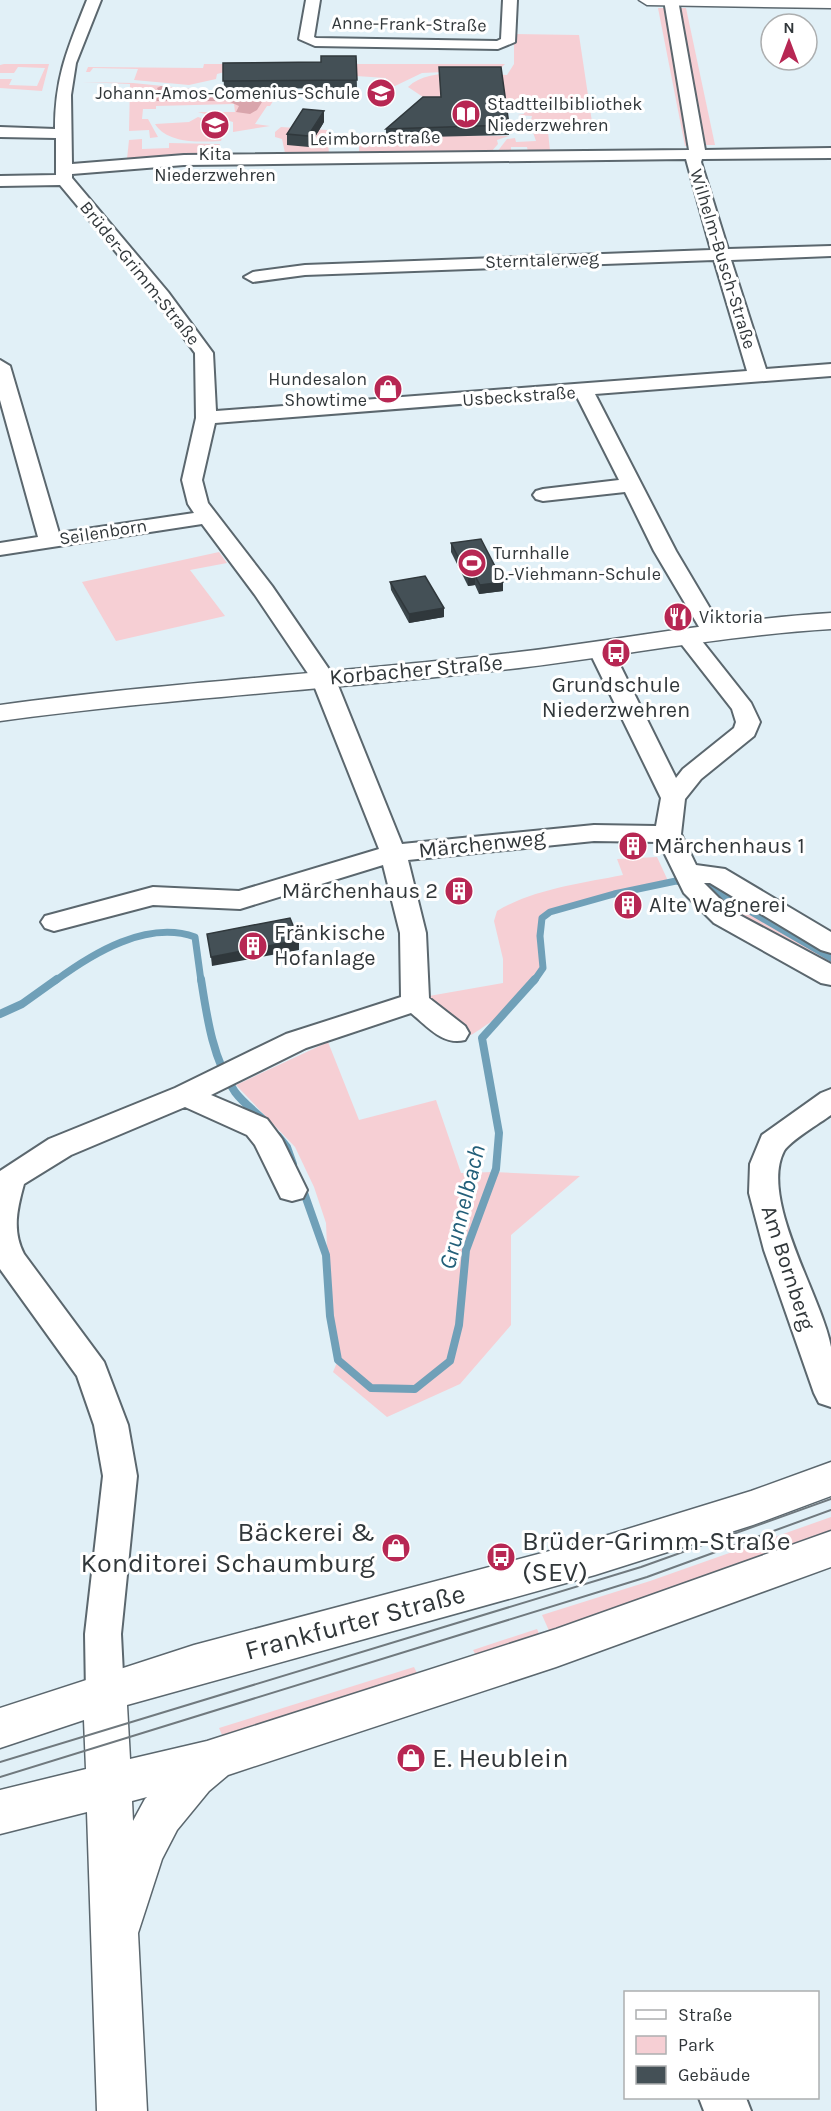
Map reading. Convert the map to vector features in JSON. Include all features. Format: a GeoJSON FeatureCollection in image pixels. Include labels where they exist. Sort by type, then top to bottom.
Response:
{"type":"FeatureCollection","features":[{"type":"Feature","properties":{"kind":"main road"},"geometry":{"type":"LineString","coordinates":[[647,0],[831,3]]}},
{"type":"Feature","properties":{"kind":"main road","name":"Korbacher Straße"},"geometry":{"type":"LineString","coordinates":[[0,713],[100,698],[496,663],[713,632],[831,621]]}},
{"type":"Feature","properties":{"kind":"main road","name":"Frankfurter Straße"},"geometry":{"type":"LineString","coordinates":[[0,1728],[192,1665],[672,1535],[770,1503],[831,1479]]}},
{"type":"Feature","properties":{"kind":"main road"},"geometry":{"type":"LineString","coordinates":[[0,1812],[214,1760],[556,1648],[831,1548]]}},
{"type":"Feature","properties":{"kind":"main road"},"geometry":{"type":"LineString","coordinates":[[105,1694],[122,2111]]}},
{"type":"Feature","properties":{"kind":"main road"},"geometry":{"type":"LineString","coordinates":[[116,1930],[137,1862],[157,1821],[171,1797],[190,1777],[214,1760]]}},
{"type":"Feature","properties":{"kind":"street"},"geometry":{"type":"LineString","coordinates":[[64,175],[63,95],[69,63],[94,0]]}},
{"type":"Feature","properties":{"kind":"street","name":"Anne-Frank-Straße"},"geometry":{"type":"LineString","coordinates":[[313,0],[306,39],[315,42],[498,45],[508,42],[510,0]]}},
{"type":"Feature","properties":{"kind":"street","name":"Wilhelm-Busch-Straße"},"geometry":{"type":"LineString","coordinates":[[671,0],[698,147],[693,162],[758,376]]}},
{"type":"Feature","properties":{"kind":"street"},"geometry":{"type":"LineString","coordinates":[[0,132],[64,134]]}},
{"type":"Feature","properties":{"kind":"street","name":"Leimbornstraße"},"geometry":{"type":"LineString","coordinates":[[0,181],[46,182],[64,175],[184,160],[831,153]]}},
{"type":"Feature","properties":{"kind":"street","name":"Brüder-Grimm-Straße"},"geometry":{"type":"LineString","coordinates":[[64,175],[162,296],[204,353],[206,418],[192,480],[198,504],[264,591],[323,678],[393,853],[413,933],[415,1002]]}},
{"type":"Feature","properties":{"kind":"street","name":"Sterntalerweg"},"geometry":{"type":"LineString","coordinates":[[253,277],[305,270],[720,253],[831,251]]}},
{"type":"Feature","properties":{"kind":"street"},"geometry":{"type":"LineString","coordinates":[[0,366],[4,393],[50,540]]}},
{"type":"Feature","properties":{"kind":"street","name":"Usbeckstraße"},"geometry":{"type":"LineString","coordinates":[[206,418],[584,391],[831,370]]}},
{"type":"Feature","properties":{"kind":"street"},"geometry":{"type":"LineString","coordinates":[[584,391],[665,550],[713,632]]}},
{"type":"Feature","properties":{"kind":"street"},"geometry":{"type":"LineString","coordinates":[[543,495],[633,485]]}},
{"type":"Feature","properties":{"kind":"street","name":"Seilenborn"},"geometry":{"type":"LineString","coordinates":[[0,549],[206,517]]}},
{"type":"Feature","properties":{"kind":"street"},"geometry":{"type":"LineString","coordinates":[[686,636],[743,708],[748,722],[745,731],[692,774],[673,798],[668,834],[689,879],[723,917],[831,976]]}},
{"type":"Feature","properties":{"kind":"street"},"geometry":{"type":"LineString","coordinates":[[603,655],[673,798]]}},
{"type":"Feature","properties":{"kind":"street","name":"Märchenweg"},"geometry":{"type":"LineString","coordinates":[[54,922],[153,896],[178,899],[240,900],[393,853],[594,833],[668,834]]}},
{"type":"Feature","properties":{"kind":"street"},"geometry":{"type":"LineString","coordinates":[[689,879],[716,875],[831,944]]}},
{"type":"Feature","properties":{"kind":"street"},"geometry":{"type":"LineString","coordinates":[[105,1694],[103,1635],[120,1476],[111,1425],[92,1371],[12,1262],[1,1240],[1,1211],[5,1176],[60,1147],[195,1090],[308,1036],[415,1002],[455,1033]]}},
{"type":"Feature","properties":{"kind":"street"},"geometry":{"type":"LineString","coordinates":[[195,1090],[257,1127],[267,1140],[292,1190]]}},
{"type":"Feature","properties":{"kind":"street","name":"Am Bornberg"},"geometry":{"type":"LineString","coordinates":[[831,1100],[772,1143],[765,1164],[764,1193],[780,1250],[831,1393]]}},
{"type":"Feature","properties":{"kind":"green space"},"geometry":{"type":"Polygon","coordinates":[[[658,8],[666,8],[693,146],[685,146],[658,8]]]}},
{"type":"Feature","properties":{"kind":"green space"},"geometry":{"type":"Polygon","coordinates":[[[678,8],[686,8],[715,145],[706,145],[678,8]]]}},
{"type":"Feature","properties":{"kind":"green space"},"geometry":{"type":"Polygon","coordinates":[[[514,34],[579,35],[592,122],[547,122],[550,151],[528,152],[527,147],[511,147],[511,152],[497,152],[507,139],[515,138],[516,142],[536,141],[530,124],[532,116],[517,115],[524,114],[523,106],[495,106],[454,96],[426,99],[408,87],[417,80],[441,74],[507,75],[514,64],[514,34]]]}},
{"type":"Feature","properties":{"kind":"green space"},"geometry":{"type":"Polygon","coordinates":[[[49,64],[42,91],[0,88],[0,79],[12,79],[9,85],[37,86],[45,68],[18,67],[14,73],[0,73],[0,65],[49,64]]]}},
{"type":"Feature","properties":{"kind":"green space"},"geometry":{"type":"Polygon","coordinates":[[[204,64],[254,64],[217,74],[216,79],[189,85],[134,80],[138,69],[93,68],[90,72],[86,72],[88,67],[203,68],[204,64]]]}},
{"type":"Feature","properties":{"kind":"green space"},"geometry":{"type":"Polygon","coordinates":[[[356,64],[505,64],[501,68],[490,70],[422,73],[395,86],[386,86],[386,78],[356,76],[356,64]]]}},
{"type":"Feature","properties":{"kind":"green space"},"geometry":{"type":"Polygon","coordinates":[[[82,82],[133,83],[223,92],[287,91],[281,99],[275,98],[270,106],[267,106],[255,124],[270,126],[233,132],[233,122],[198,112],[235,112],[234,104],[156,106],[156,109],[143,109],[142,119],[148,119],[158,137],[150,138],[149,130],[129,131],[130,84],[82,82]]]}},
{"type":"Feature","properties":{"kind":"green space"},"geometry":{"type":"Polygon","coordinates":[[[198,117],[223,125],[224,133],[221,141],[176,138],[161,131],[155,124],[189,122],[198,117]]]}},
{"type":"Feature","properties":{"kind":"green space"},"geometry":{"type":"Polygon","coordinates":[[[281,127],[327,130],[329,154],[285,153],[282,139],[275,137],[275,132],[281,127]]]}},
{"type":"Feature","properties":{"kind":"green space"},"geometry":{"type":"Polygon","coordinates":[[[445,135],[509,136],[497,140],[498,144],[491,152],[359,153],[359,141],[405,140],[445,135]]]}},
{"type":"Feature","properties":{"kind":"green space"},"geometry":{"type":"Polygon","coordinates":[[[142,139],[142,149],[169,148],[169,143],[220,144],[218,154],[127,159],[129,140],[142,139]]]}},
{"type":"Feature","properties":{"kind":"green space"},"geometry":{"type":"Polygon","coordinates":[[[219,552],[227,563],[190,570],[225,616],[116,641],[82,582],[219,552]]]}},
{"type":"Feature","properties":{"kind":"green space"},"geometry":{"type":"Polygon","coordinates":[[[657,857],[669,883],[583,901],[566,907],[541,921],[544,957],[543,968],[539,976],[523,996],[471,1035],[455,1029],[429,996],[503,983],[503,959],[494,921],[497,911],[511,903],[542,892],[623,875],[617,859],[657,857]]]}},
{"type":"Feature","properties":{"kind":"green space"},"geometry":{"type":"Polygon","coordinates":[[[703,877],[831,947],[831,966],[779,939],[730,909],[701,883],[703,877]]]}},
{"type":"Feature","properties":{"kind":"green space"},"geometry":{"type":"Polygon","coordinates":[[[328,1042],[359,1120],[436,1100],[461,1173],[494,1172],[580,1176],[511,1235],[511,1325],[460,1384],[387,1417],[333,1372],[338,1360],[330,1316],[326,1223],[314,1187],[295,1147],[236,1085],[328,1042]]]}},
{"type":"Feature","properties":{"kind":"green space"},"geometry":{"type":"Polygon","coordinates":[[[831,1517],[831,1533],[550,1633],[542,1615],[650,1581],[831,1517]]]}},
{"type":"Feature","properties":{"kind":"green space"},"geometry":{"type":"Polygon","coordinates":[[[537,1629],[540,1636],[477,1657],[473,1650],[537,1629]]]}},
{"type":"Feature","properties":{"kind":"green space"},"geometry":{"type":"Polygon","coordinates":[[[414,1667],[418,1675],[222,1735],[219,1728],[414,1667]]]}},
{"type":"Feature","properties":{"kind":"shaded area"},"geometry":{"type":"Polygon","coordinates":[[[161,86],[182,89],[189,97],[239,96],[262,102],[257,110],[250,114],[236,112],[239,106],[228,101],[157,101],[155,99],[161,96],[157,88],[161,86]]]}},
{"type":"Feature","properties":{"kind":"building","name":"Johann-Amos-Comenius-Schule"},"geometry":{"type":"Polygon","coordinates":[[[321,56],[356,56],[357,80],[223,81],[223,63],[321,62],[321,56]]]}},
{"type":"Feature","properties":{"kind":"building"},"geometry":{"type":"Polygon","coordinates":[[[439,67],[501,67],[509,125],[386,129],[423,97],[441,97],[439,67]]]}},
{"type":"Feature","properties":{"kind":"building"},"geometry":{"type":"Polygon","coordinates":[[[303,109],[324,111],[308,136],[287,134],[303,109]]]}},
{"type":"Feature","properties":{"kind":"building","name":"Turnhalle D.-Viehmann-Schule"},"geometry":{"type":"Polygon","coordinates":[[[481,539],[503,582],[480,585],[475,576],[468,577],[451,543],[481,539]]]}},
{"type":"Feature","properties":{"kind":"building"},"geometry":{"type":"Polygon","coordinates":[[[425,576],[444,608],[409,614],[390,582],[425,576]]]}},
{"type":"Feature","properties":{"kind":"building"},"geometry":{"type":"Polygon","coordinates":[[[290,918],[299,940],[211,957],[207,934],[290,918]]]}},
{"type":"Feature","properties":{"kind":"waterway","name":"Grunnelbach"},"geometry":{"type":"LineString","coordinates":[[534,981],[543,968],[540,936],[542,918],[550,912],[614,894],[676,881],[686,883]]}},
{"type":"Feature","properties":{"kind":"waterway","name":"Grunnelbach"},"geometry":{"type":"LineString","coordinates":[[698,884],[707,886],[831,958]]}},
{"type":"Feature","properties":{"kind":"waterway","name":"Grunnelbach"},"geometry":{"type":"LineString","coordinates":[[55,981],[103,950],[140,936],[158,933],[177,933],[195,937],[201,981]]}},
{"type":"Feature","properties":{"kind":"waterway","name":"Grunnelbach"},"geometry":{"type":"LineString","coordinates":[[0,1014],[22,1004],[57,979]]}},
{"type":"Feature","properties":{"kind":"waterway","name":"Grunnelbach"},"geometry":{"type":"LineString","coordinates":[[201,979],[216,1052],[227,1080],[246,1104],[266,1122]]}},
{"type":"Feature","properties":{"kind":"waterway","name":"Grunnelbach"},"geometry":{"type":"LineString","coordinates":[[302,1187],[326,1255],[330,1316],[338,1360],[371,1388],[415,1389],[450,1361],[459,1325],[466,1250],[496,1169],[499,1133],[482,1038],[535,979]]}},
{"type":"Feature","properties":{"kind":"waterway","name":"Grunnelbach"},"geometry":{"type":"LineString","coordinates":[[278,1136],[287,1147],[293,1164]]}},
{"type":"Feature","properties":{"kind":"tram line"},"geometry":{"type":"LineString","coordinates":[[0,1762],[641,1567],[831,1499]]}},
{"type":"Feature","properties":{"kind":"tram line"},"geometry":{"type":"LineString","coordinates":[[0,1777],[647,1577],[831,1510]]}},
{"type":"Feature","properties":{"kind":"place","name":"Johann-Amos-Comenius-Schule"},"geometry":{"type":"Point","coordinates":[381,93]}},
{"type":"Feature","properties":{"kind":"place","name":"Stadtteilbibliothek Niederzwehren"},"geometry":{"type":"Point","coordinates":[466,114]}},
{"type":"Feature","properties":{"kind":"place","name":"Kita Niederzwehren"},"geometry":{"type":"Point","coordinates":[215,125]}},
{"type":"Feature","properties":{"kind":"place","name":"Hundesalon Showtime"},"geometry":{"type":"Point","coordinates":[388,389]}},
{"type":"Feature","properties":{"kind":"place","name":"Turnhalle D.-Viehmann-Schule"},"geometry":{"type":"Point","coordinates":[472,563]}},
{"type":"Feature","properties":{"kind":"place","name":"Viktoria"},"geometry":{"type":"Point","coordinates":[678,617]}},
{"type":"Feature","properties":{"kind":"place","name":"Grundschule Niederzwehren"},"geometry":{"type":"Point","coordinates":[616,653]}},
{"type":"Feature","properties":{"kind":"place","name":"Märchenhaus 1"},"geometry":{"type":"Point","coordinates":[633,846]}},
{"type":"Feature","properties":{"kind":"place","name":"Märchenhaus 2"},"geometry":{"type":"Point","coordinates":[459,891]}},
{"type":"Feature","properties":{"kind":"place","name":"Alte Wagnerei"},"geometry":{"type":"Point","coordinates":[628,905]}},
{"type":"Feature","properties":{"kind":"place","name":"Fränkische Hofanlage"},"geometry":{"type":"Point","coordinates":[253,946]}},
{"type":"Feature","properties":{"kind":"place","name":"Bäckerei & Konditorei Schaumburg"},"geometry":{"type":"Point","coordinates":[396,1548]}},
{"type":"Feature","properties":{"kind":"place","name":"Brüder-Grimm-Straße (SEV)"},"geometry":{"type":"Point","coordinates":[501,1557]}},
{"type":"Feature","properties":{"kind":"place","name":"E. Heublein"},"geometry":{"type":"Point","coordinates":[411,1758]}}]}
